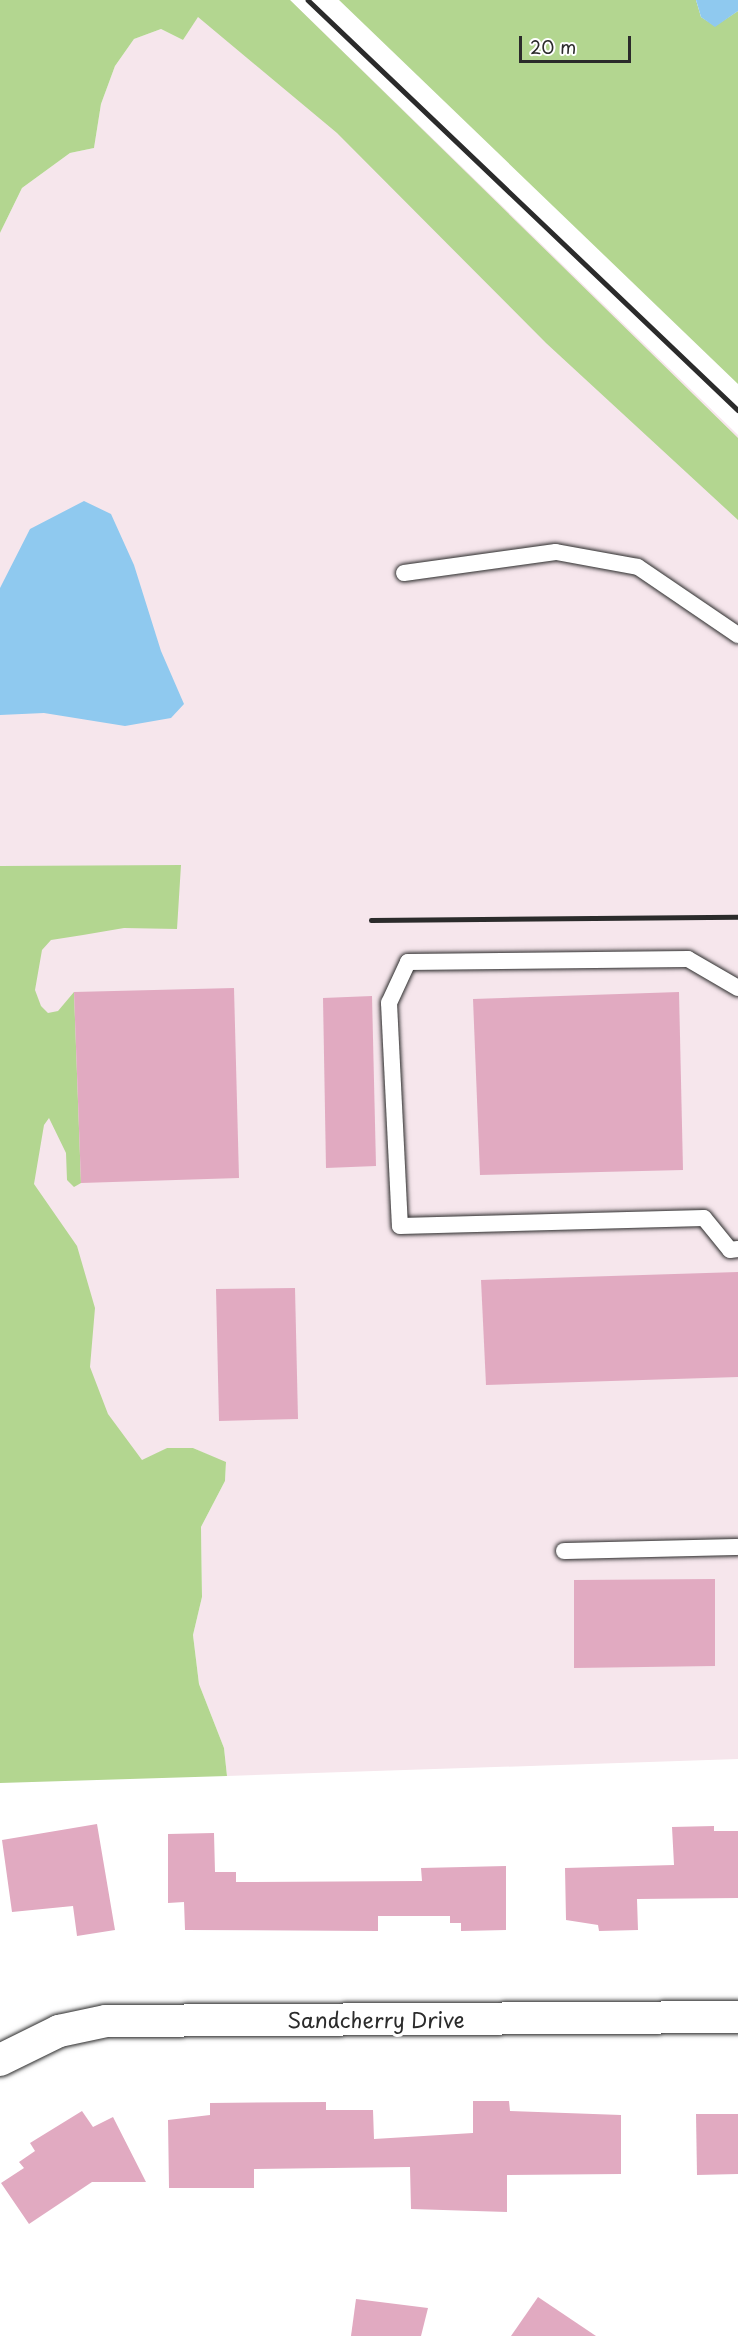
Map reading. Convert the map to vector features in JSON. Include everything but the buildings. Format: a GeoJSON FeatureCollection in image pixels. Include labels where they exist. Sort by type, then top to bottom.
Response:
{"type":"FeatureCollection","features":[{"type":"Feature","properties":{"kind":"street","name":"Sandcherry Drive"},"geometry":{"type":"LineString","coordinates":[[9,2054],[59,2031],[106,2021],[738,2017]]}},
{"type":"Feature","properties":{"kind":"lane"},"geometry":{"type":"LineString","coordinates":[[404,573],[556,552],[638,567],[738,635]]}},
{"type":"Feature","properties":{"kind":"lane"},"geometry":{"type":"LineString","coordinates":[[738,988],[688,959],[408,962],[389,1003],[399,1226],[704,1218],[730,1250],[738,1250]]}},
{"type":"Feature","properties":{"kind":"lane"},"geometry":{"type":"LineString","coordinates":[[564,1551],[738,1547]]}},
{"type":"Feature","properties":{"kind":"shaded area"},"geometry":{"type":"Polygon","coordinates":[[[208,0],[290,0],[738,435],[738,1759],[227,1776],[224,1748],[199,1684],[193,1635],[202,1597],[201,1527],[225,1481],[226,1463],[193,1448],[167,1448],[143,1461],[0,1574],[0,233],[22,188],[70,153],[94,148],[101,104],[115,66],[134,39],[161,29],[183,40],[208,0]]]}},
{"type":"Feature","properties":{"kind":"green space"},"geometry":{"type":"Polygon","coordinates":[[[0,0],[290,0],[738,438],[738,520],[546,343],[337,133],[198,17],[183,40],[161,29],[134,39],[115,66],[101,104],[94,148],[70,153],[22,188],[0,233],[0,0]]]}},
{"type":"Feature","properties":{"kind":"green space"},"geometry":{"type":"Polygon","coordinates":[[[339,0],[696,0],[701,17],[715,26],[738,11],[738,384],[339,0]]]}},
{"type":"Feature","properties":{"kind":"green space"},"geometry":{"type":"Polygon","coordinates":[[[181,865],[177,929],[124,928],[51,940],[42,950],[35,990],[41,1006],[48,1013],[58,1011],[74,992],[81,1183],[74,1187],[67,1180],[66,1153],[49,1118],[44,1125],[34,1184],[77,1246],[95,1308],[90,1367],[108,1414],[142,1460],[167,1448],[193,1448],[226,1462],[225,1481],[201,1527],[202,1597],[193,1635],[199,1684],[224,1748],[227,1776],[0,1783],[0,866],[181,865]]]}},
{"type":"Feature","properties":{"kind":"water"},"geometry":{"type":"Polygon","coordinates":[[[696,0],[738,0],[738,11],[715,27],[701,17],[696,0]]]}},
{"type":"Feature","properties":{"kind":"water"},"geometry":{"type":"Polygon","coordinates":[[[84,501],[111,514],[134,565],[161,651],[184,704],[171,718],[125,726],[44,713],[0,715],[0,588],[30,529],[84,501]]]}},
{"type":"Feature","properties":{"kind":"railway"},"geometry":{"type":"LineString","coordinates":[[308,0],[738,410]]}},
{"type":"Feature","properties":{"kind":"railway"},"geometry":{"type":"LineString","coordinates":[[371,920],[738,917]]}}]}
